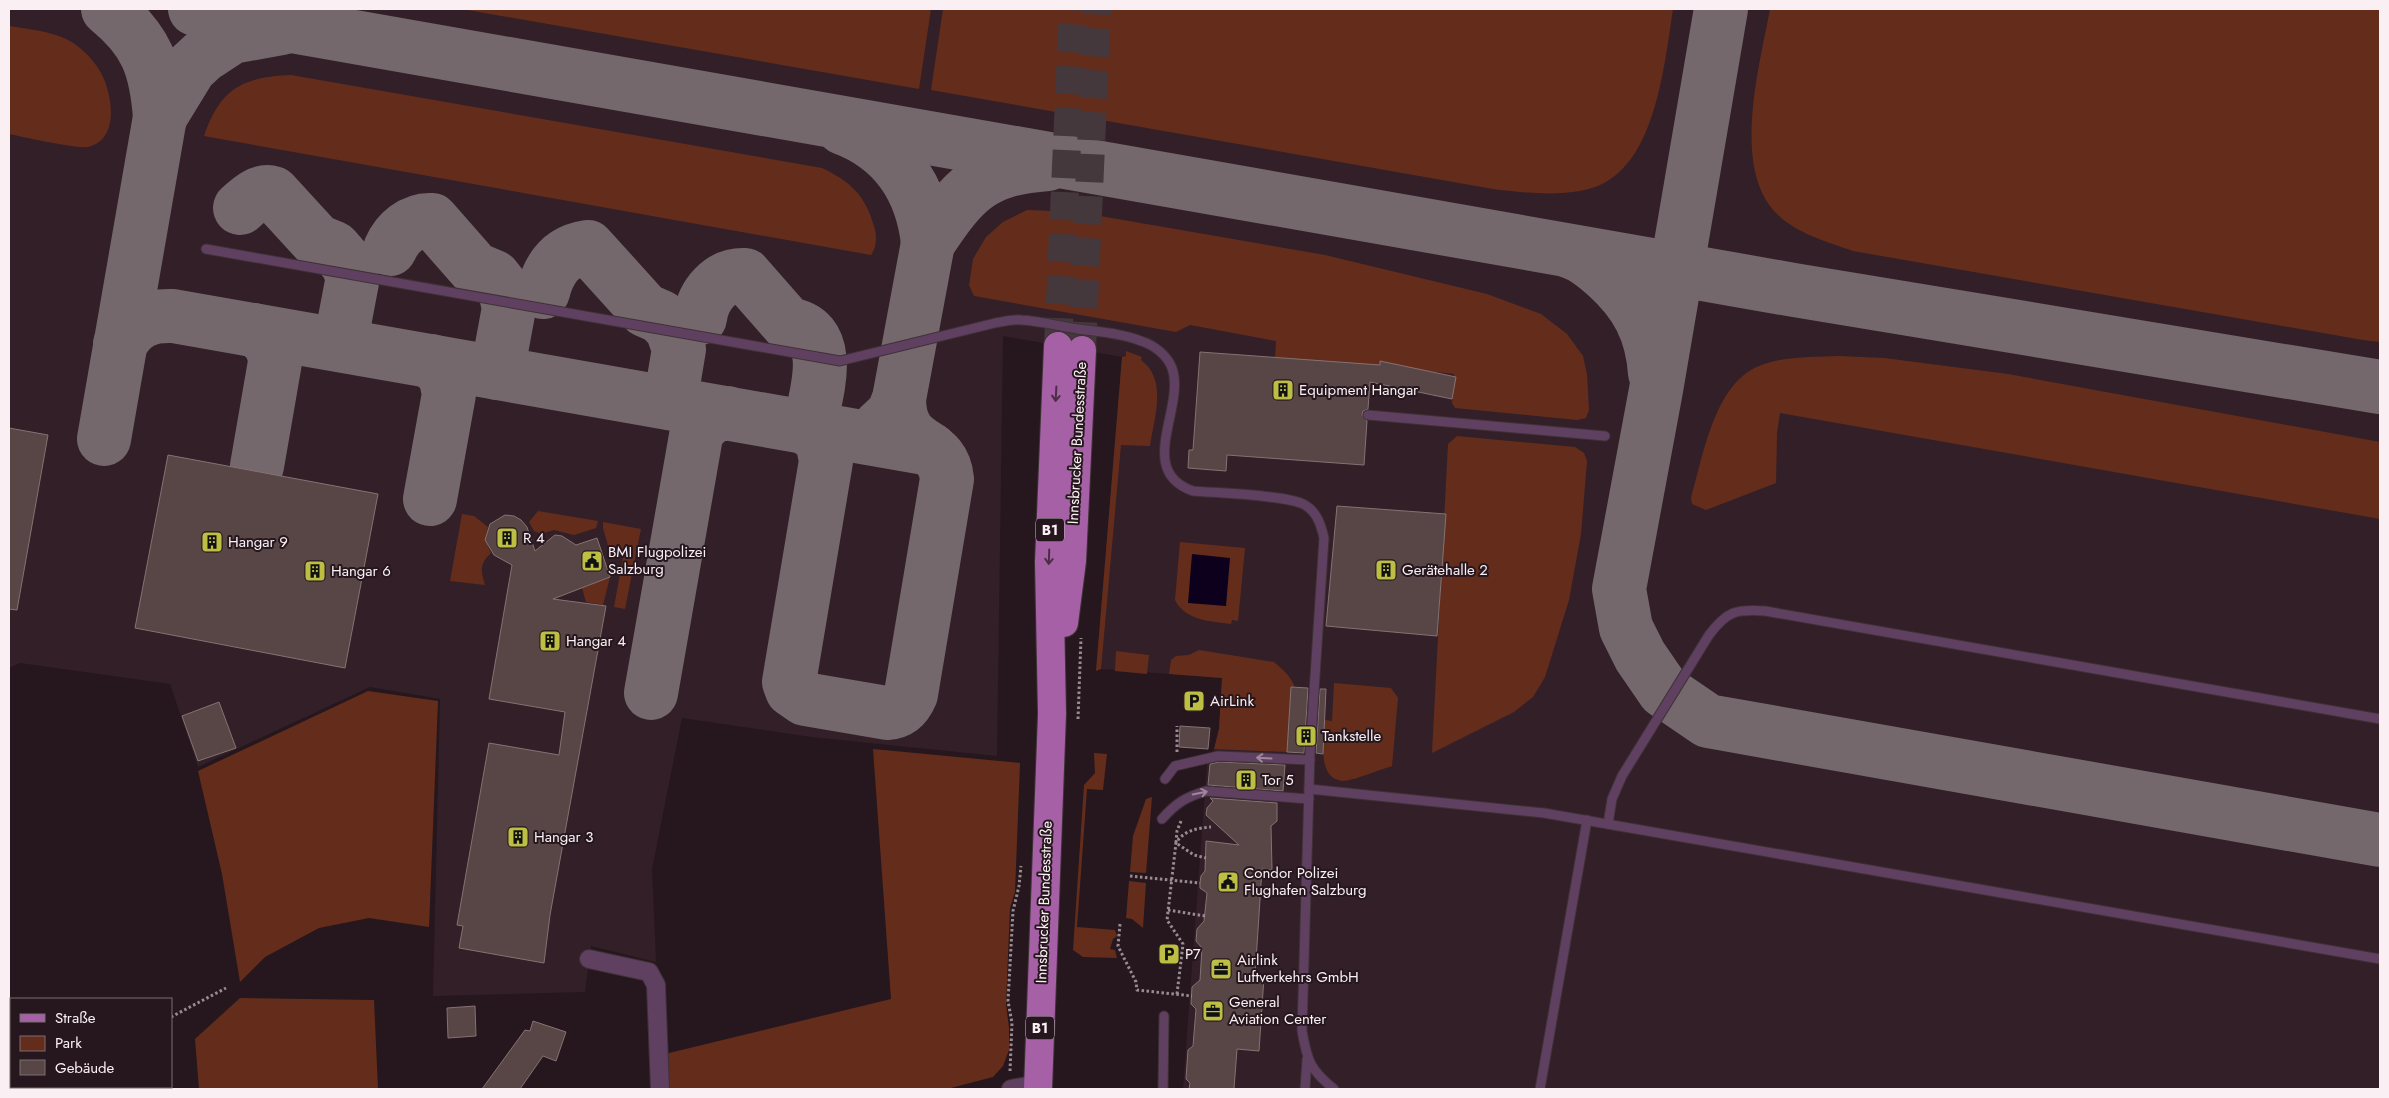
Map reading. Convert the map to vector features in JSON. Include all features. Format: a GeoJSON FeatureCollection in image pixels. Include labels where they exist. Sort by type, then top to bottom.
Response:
{"type":"FeatureCollection","features":[{"type":"Feature","properties":{"kind":"main road","name":"Innsbrucker Bundesstraße"},"geometry":{"type":"LineString","coordinates":[[1038,1087],[1052,714],[1048,562],[1066,432],[1070,348]]}},
{"type":"Feature","properties":{"kind":"street"},"geometry":{"type":"LineString","coordinates":[[589,959],[650,972],[656,985],[660,1089]]}},
{"type":"Feature","properties":{"kind":"street"},"geometry":{"type":"LineString","coordinates":[[1011,1081],[1038,1087]]}},
{"type":"Feature","properties":{"kind":"lane"},"geometry":{"type":"LineString","coordinates":[[206,249],[840,361],[995,323],[1020,320],[1124,336],[1143,341],[1160,351],[1172,368],[1174,387],[1165,463],[1174,480],[1182,487],[1192,490],[1286,500],[1305,505],[1316,515],[1322,526],[1324,538],[1309,789],[1302,1031],[1307,1058],[1305,1089]]}},
{"type":"Feature","properties":{"kind":"lane"},"geometry":{"type":"LineString","coordinates":[[1368,415],[1604,436]]}},
{"type":"Feature","properties":{"kind":"lane"},"geometry":{"type":"LineString","coordinates":[[1608,824],[1612,799],[1622,776],[1709,635],[1724,617],[1742,609],[1765,610],[2380,719]]}},
{"type":"Feature","properties":{"kind":"lane"},"geometry":{"type":"LineString","coordinates":[[1164,779],[1175,766],[1218,756],[1310,760]]}},
{"type":"Feature","properties":{"kind":"lane"},"geometry":{"type":"LineString","coordinates":[[1309,789],[1544,813],[2380,959]]}},
{"type":"Feature","properties":{"kind":"lane"},"geometry":{"type":"LineString","coordinates":[[1162,819],[1177,802],[1191,795],[1206,791],[1309,799]]}},
{"type":"Feature","properties":{"kind":"lane"},"geometry":{"type":"LineString","coordinates":[[1540,1089],[1587,820]]}},
{"type":"Feature","properties":{"kind":"lane"},"geometry":{"type":"LineString","coordinates":[[1162,1089],[1164,1016]]}},
{"type":"Feature","properties":{"kind":"lane"},"geometry":{"type":"LineString","coordinates":[[1307,1058],[1320,1078],[1334,1089]]}},
{"type":"Feature","properties":{"kind":"path"},"geometry":{"type":"LineString","coordinates":[[1077,727],[1082,630]]}},
{"type":"Feature","properties":{"kind":"path"},"geometry":{"type":"LineString","coordinates":[[1177,994],[1183,944],[1167,920],[1176,843],[1178,839],[1190,832],[1211,827]]}},
{"type":"Feature","properties":{"kind":"path"},"geometry":{"type":"LineString","coordinates":[[1130,876],[1200,883]]}},
{"type":"Feature","properties":{"kind":"path"},"geometry":{"type":"LineString","coordinates":[[1011,1081],[1012,1023],[1008,992],[1013,911],[1020,877]]}},
{"type":"Feature","properties":{"kind":"path"},"geometry":{"type":"LineString","coordinates":[[1168,910],[1205,916]]}},
{"type":"Feature","properties":{"kind":"path"},"geometry":{"type":"LineString","coordinates":[[1120,924],[1118,946],[1136,982],[1137,990],[1192,996]]}},
{"type":"Feature","properties":{"kind":"path"},"geometry":{"type":"LineString","coordinates":[[172,1016],[226,988]]}},
{"type":"Feature","properties":{"kind":"shaded area"},"geometry":{"type":"Polygon","coordinates":[[[9,9],[2380,9],[2380,1089],[1183,1089],[1207,763],[1214,749],[1219,729],[1222,678],[1101,669],[1096,671],[1122,357],[1003,336],[997,756],[811,737],[682,718],[652,869],[656,962],[591,946],[585,992],[433,996],[440,699],[370,687],[198,767],[170,684],[20,663],[9,668],[9,9]]]}},
{"type":"Feature","properties":{"kind":"shaded area"},"geometry":{"type":"Polygon","coordinates":[[[1192,554],[1230,558],[1226,606],[1188,603],[1192,554]]]}},
{"type":"Feature","properties":{"kind":"green space"},"geometry":{"type":"Polygon","coordinates":[[[462,9],[931,9],[919,89],[462,9]]]}},
{"type":"Feature","properties":{"kind":"green space"},"geometry":{"type":"Polygon","coordinates":[[[943,9],[1673,9],[1662,79],[1656,104],[1648,128],[1637,150],[1623,168],[1606,182],[1580,191],[1551,193],[1493,189],[931,90],[943,9]]]}},
{"type":"Feature","properties":{"kind":"green space"},"geometry":{"type":"Polygon","coordinates":[[[1770,9],[2380,9],[2380,342],[1853,251],[1814,237],[1795,227],[1778,215],[1763,196],[1755,172],[1752,145],[1752,116],[1755,87],[1770,9]]]}},
{"type":"Feature","properties":{"kind":"green space"},"geometry":{"type":"Polygon","coordinates":[[[9,26],[54,34],[79,47],[94,62],[104,79],[111,108],[109,128],[98,143],[82,147],[9,134],[9,26]]]}},
{"type":"Feature","properties":{"kind":"green space"},"geometry":{"type":"Polygon","coordinates":[[[291,75],[822,168],[849,184],[861,198],[875,230],[876,241],[874,248],[871,255],[204,136],[217,107],[235,89],[259,79],[291,75]]]}},
{"type":"Feature","properties":{"kind":"green space"},"geometry":{"type":"Polygon","coordinates":[[[1027,210],[1077,212],[1325,255],[1487,294],[1541,314],[1567,334],[1583,356],[1587,374],[1589,410],[1586,418],[1577,420],[1455,408],[1452,403],[1454,374],[1371,365],[1275,358],[1276,341],[1190,325],[1176,332],[974,296],[969,285],[973,259],[986,237],[1003,222],[1027,210]]]}},
{"type":"Feature","properties":{"kind":"green space"},"geometry":{"type":"Polygon","coordinates":[[[1126,351],[1142,357],[1141,360],[1149,368],[1154,378],[1157,389],[1156,412],[1150,446],[1121,445],[1101,669],[1096,671],[1122,357],[1126,356],[1126,351]]]}},
{"type":"Feature","properties":{"kind":"green space"},"geometry":{"type":"Polygon","coordinates":[[[1839,356],[1884,358],[2008,374],[2380,442],[2380,519],[1780,413],[1777,433],[1776,483],[1706,510],[1692,504],[1691,498],[1706,443],[1721,405],[1731,388],[1744,375],[1759,366],[1778,360],[1839,356]]]}},
{"type":"Feature","properties":{"kind":"green space"},"geometry":{"type":"Polygon","coordinates":[[[1457,436],[1575,447],[1584,453],[1587,461],[1581,534],[1569,600],[1545,677],[1533,697],[1514,712],[1432,753],[1448,444],[1457,436]]]}},
{"type":"Feature","properties":{"kind":"green space"},"geometry":{"type":"Polygon","coordinates":[[[538,511],[598,521],[596,528],[574,535],[554,530],[541,534],[534,531],[529,522],[538,511]]]}},
{"type":"Feature","properties":{"kind":"green space"},"geometry":{"type":"Polygon","coordinates":[[[462,514],[474,516],[488,527],[485,540],[491,553],[484,561],[482,568],[485,585],[450,581],[462,514]]]}},
{"type":"Feature","properties":{"kind":"green space"},"geometry":{"type":"Polygon","coordinates":[[[603,522],[641,529],[625,609],[614,607],[624,551],[609,549],[603,522]]]}},
{"type":"Feature","properties":{"kind":"green space"},"geometry":{"type":"Polygon","coordinates":[[[1180,542],[1245,548],[1238,621],[1232,620],[1231,624],[1207,621],[1192,616],[1180,607],[1175,600],[1180,542]]]}},
{"type":"Feature","properties":{"kind":"green space"},"geometry":{"type":"Polygon","coordinates":[[[610,577],[603,605],[586,602],[582,588],[610,577]]]}},
{"type":"Feature","properties":{"kind":"green space"},"geometry":{"type":"Polygon","coordinates":[[[1199,650],[1274,662],[1286,674],[1295,688],[1291,688],[1287,752],[1214,749],[1219,729],[1222,678],[1169,674],[1171,660],[1176,656],[1189,655],[1199,650]]]}},
{"type":"Feature","properties":{"kind":"green space"},"geometry":{"type":"Polygon","coordinates":[[[1116,651],[1149,655],[1147,674],[1115,671],[1116,651]]]}},
{"type":"Feature","properties":{"kind":"green space"},"geometry":{"type":"Polygon","coordinates":[[[1334,683],[1391,688],[1398,698],[1392,766],[1343,781],[1334,779],[1329,773],[1325,766],[1323,747],[1325,720],[1332,721],[1334,683]]]}},
{"type":"Feature","properties":{"kind":"green space"},"geometry":{"type":"Polygon","coordinates":[[[368,691],[438,701],[429,927],[369,918],[319,928],[265,957],[240,982],[222,874],[198,771],[368,691]]]}},
{"type":"Feature","properties":{"kind":"green space"},"geometry":{"type":"Polygon","coordinates":[[[873,749],[1020,763],[1015,892],[1010,908],[1006,1004],[1009,1050],[1003,1066],[993,1077],[947,1089],[667,1089],[665,1054],[891,999],[873,749]]]}},
{"type":"Feature","properties":{"kind":"green space"},"geometry":{"type":"Polygon","coordinates":[[[1094,753],[1107,754],[1103,790],[1087,789],[1077,927],[1115,930],[1117,936],[1113,939],[1110,949],[1115,950],[1117,958],[1083,957],[1073,950],[1084,785],[1095,773],[1094,753]]]}},
{"type":"Feature","properties":{"kind":"green space"},"geometry":{"type":"Polygon","coordinates":[[[1152,797],[1146,873],[1130,872],[1133,836],[1146,799],[1152,797]]]}},
{"type":"Feature","properties":{"kind":"green space"},"geometry":{"type":"Polygon","coordinates":[[[1129,881],[1146,883],[1143,928],[1132,919],[1126,918],[1129,881]]]}},
{"type":"Feature","properties":{"kind":"green space"},"geometry":{"type":"Polygon","coordinates":[[[240,998],[374,1000],[378,1089],[199,1089],[195,1039],[240,998]]]}},
{"type":"Feature","properties":{"kind":"building","name":"Equipment Hangar"},"geometry":{"type":"Polygon","coordinates":[[[1200,352],[1380,365],[1380,361],[1456,377],[1452,399],[1370,382],[1368,409],[1363,411],[1362,415],[1367,421],[1364,465],[1227,455],[1226,471],[1188,468],[1189,450],[1193,450],[1200,352]]]}},
{"type":"Feature","properties":{"kind":"building"},"geometry":{"type":"Polygon","coordinates":[[[9,428],[48,435],[17,610],[9,609],[9,428]]]}},
{"type":"Feature","properties":{"kind":"building"},"geometry":{"type":"Polygon","coordinates":[[[168,455],[378,494],[345,668],[135,628],[168,455]]]}},
{"type":"Feature","properties":{"kind":"building","name":"Gerätehalle 2"},"geometry":{"type":"Polygon","coordinates":[[[1337,506],[1446,514],[1437,636],[1326,626],[1337,506]]]}},
{"type":"Feature","properties":{"kind":"building"},"geometry":{"type":"Polygon","coordinates":[[[505,515],[514,516],[527,527],[535,551],[555,535],[562,536],[576,545],[597,538],[610,577],[553,599],[606,606],[550,915],[544,963],[459,948],[463,926],[457,925],[489,743],[559,755],[565,712],[489,699],[512,565],[494,555],[485,540],[490,524],[505,515]]]}},
{"type":"Feature","properties":{"kind":"building"},"geometry":{"type":"Polygon","coordinates":[[[1291,687],[1308,688],[1304,753],[1287,752],[1291,687]]]}},
{"type":"Feature","properties":{"kind":"building"},"geometry":{"type":"Polygon","coordinates":[[[1320,689],[1326,689],[1323,754],[1316,753],[1320,689]]]}},
{"type":"Feature","properties":{"kind":"building"},"geometry":{"type":"Polygon","coordinates":[[[219,702],[236,748],[198,761],[182,716],[219,702]]]}},
{"type":"Feature","properties":{"kind":"building"},"geometry":{"type":"Polygon","coordinates":[[[1180,726],[1210,728],[1208,749],[1179,747],[1180,726]]]}},
{"type":"Feature","properties":{"kind":"building"},"geometry":{"type":"Polygon","coordinates":[[[1219,762],[1285,765],[1283,791],[1208,785],[1210,764],[1219,762]]]}},
{"type":"Feature","properties":{"kind":"building"},"geometry":{"type":"Polygon","coordinates":[[[1210,798],[1277,803],[1277,821],[1271,826],[1272,870],[1262,869],[1255,976],[1264,977],[1259,1051],[1237,1049],[1234,1089],[1189,1089],[1190,1083],[1186,1079],[1188,1050],[1193,1046],[1196,1009],[1191,1004],[1192,987],[1200,980],[1202,948],[1196,941],[1197,929],[1204,921],[1207,893],[1200,888],[1201,876],[1205,871],[1206,841],[1239,845],[1206,815],[1207,808],[1213,801],[1210,798]]]}},
{"type":"Feature","properties":{"kind":"building"},"geometry":{"type":"Polygon","coordinates":[[[475,1006],[476,1036],[448,1038],[447,1008],[475,1006]]]}},
{"type":"Feature","properties":{"kind":"building"},"geometry":{"type":"Polygon","coordinates":[[[533,1021],[566,1032],[556,1061],[543,1056],[520,1089],[482,1089],[525,1030],[530,1031],[533,1021]]]}},
{"type":"Feature","properties":{"kind":"taxiway"},"geometry":{"type":"LineString","coordinates":[[108,9],[132,32],[147,56],[156,84],[160,117],[190,68],[203,56],[232,37],[282,28]]}},
{"type":"Feature","properties":{"kind":"taxiway"},"geometry":{"type":"LineString","coordinates":[[195,9],[1794,290],[2380,387]]}},
{"type":"Feature","properties":{"kind":"taxiway"},"geometry":{"type":"LineString","coordinates":[[1721,9],[1656,390],[1619,589],[1626,628],[1640,656],[1664,691],[1708,721],[2380,840]]}},
{"type":"Feature","properties":{"kind":"taxiway"},"geometry":{"type":"LineString","coordinates":[[104,439],[160,117]]}},
{"type":"Feature","properties":{"kind":"taxiway"},"geometry":{"type":"LineString","coordinates":[[843,128],[877,146],[891,158],[902,172],[912,188],[919,205],[925,223],[928,243],[953,209],[976,185],[1006,171],[1048,164]]}},
{"type":"Feature","properties":{"kind":"taxiway"},"geometry":{"type":"LineString","coordinates":[[240,208],[259,194],[273,193],[317,241],[334,248],[347,263],[352,275],[352,282],[340,345]]}},
{"type":"Feature","properties":{"kind":"taxiway"},"geometry":{"type":"LineString","coordinates":[[390,249],[406,228],[418,222],[432,220],[475,269],[494,277],[505,291],[509,308],[497,373]]}},
{"type":"Feature","properties":{"kind":"taxiway"},"geometry":{"type":"LineString","coordinates":[[879,427],[893,414],[899,399],[928,243]]}},
{"type":"Feature","properties":{"kind":"taxiway"},"geometry":{"type":"LineString","coordinates":[[543,292],[549,275],[558,262],[570,252],[588,247],[645,310],[661,317],[672,329],[679,349],[670,403]]}},
{"type":"Feature","properties":{"kind":"taxiway"},"geometry":{"type":"LineString","coordinates":[[1571,252],[1594,265],[1617,286],[1634,307],[1646,331],[1655,373]]}},
{"type":"Feature","properties":{"kind":"taxiway"},"geometry":{"type":"LineString","coordinates":[[700,318],[705,301],[714,288],[728,278],[745,275],[788,324],[804,329],[814,339],[819,352],[820,367],[809,429]]}},
{"type":"Feature","properties":{"kind":"taxiway"},"geometry":{"type":"LineString","coordinates":[[120,344],[130,330],[142,321],[156,317],[173,316],[930,449]]}},
{"type":"Feature","properties":{"kind":"taxiway"},"geometry":{"type":"LineString","coordinates":[[254,330],[269,343],[275,362],[257,466]]}},
{"type":"Feature","properties":{"kind":"taxiway"},"geometry":{"type":"LineString","coordinates":[[430,499],[449,394],[445,375],[431,361]]}},
{"type":"Feature","properties":{"kind":"taxiway"},"geometry":{"type":"LineString","coordinates":[[806,427],[822,440],[826,461],[789,682],[792,690],[805,699],[887,713],[896,711],[905,705],[911,694],[947,479],[944,466],[938,456],[914,438],[906,429],[901,417],[899,399]]}},
{"type":"Feature","properties":{"kind":"taxiway"},"geometry":{"type":"LineString","coordinates":[[651,693],[696,436],[708,420],[727,413]]}},
{"type":"Feature","properties":{"kind":"tunnel"},"geometry":{"type":"LineString","coordinates":[[1058,346],[1073,9]]}},
{"type":"Feature","properties":{"kind":"tunnel"},"geometry":{"type":"LineString","coordinates":[[1082,350],[1097,9]]}},
{"type":"Feature","properties":{"kind":"place","name":"Equipment Hangar"},"geometry":{"type":"Point","coordinates":[1283,390]}},
{"type":"Feature","properties":{"kind":"place","name":"R 4"},"geometry":{"type":"Point","coordinates":[507,538]}},
{"type":"Feature","properties":{"kind":"place","name":"Hangar 9"},"geometry":{"type":"Point","coordinates":[212,542]}},
{"type":"Feature","properties":{"kind":"place","name":"BMI Flugpolizei Salzburg"},"geometry":{"type":"Point","coordinates":[592,561]}},
{"type":"Feature","properties":{"kind":"place","name":"Gerätehalle 2"},"geometry":{"type":"Point","coordinates":[1386,570]}},
{"type":"Feature","properties":{"kind":"place","name":"Hangar 6"},"geometry":{"type":"Point","coordinates":[315,571]}},
{"type":"Feature","properties":{"kind":"place","name":"Hangar 4"},"geometry":{"type":"Point","coordinates":[550,641]}},
{"type":"Feature","properties":{"kind":"place","name":"AirLink"},"geometry":{"type":"Point","coordinates":[1194,701]}},
{"type":"Feature","properties":{"kind":"place","name":"Tankstelle"},"geometry":{"type":"Point","coordinates":[1306,736]}},
{"type":"Feature","properties":{"kind":"place","name":"Tor 5"},"geometry":{"type":"Point","coordinates":[1246,780]}},
{"type":"Feature","properties":{"kind":"place","name":"Hangar 3"},"geometry":{"type":"Point","coordinates":[518,837]}},
{"type":"Feature","properties":{"kind":"place","name":"Condor Polizei Flughafen Salzburg"},"geometry":{"type":"Point","coordinates":[1228,882]}},
{"type":"Feature","properties":{"kind":"place","name":"P7"},"geometry":{"type":"Point","coordinates":[1169,954]}},
{"type":"Feature","properties":{"kind":"place","name":"Airlink Luftverkehrs GmbH"},"geometry":{"type":"Point","coordinates":[1221,969]}},
{"type":"Feature","properties":{"kind":"place","name":"General Aviation Center"},"geometry":{"type":"Point","coordinates":[1213,1011]}}]}
